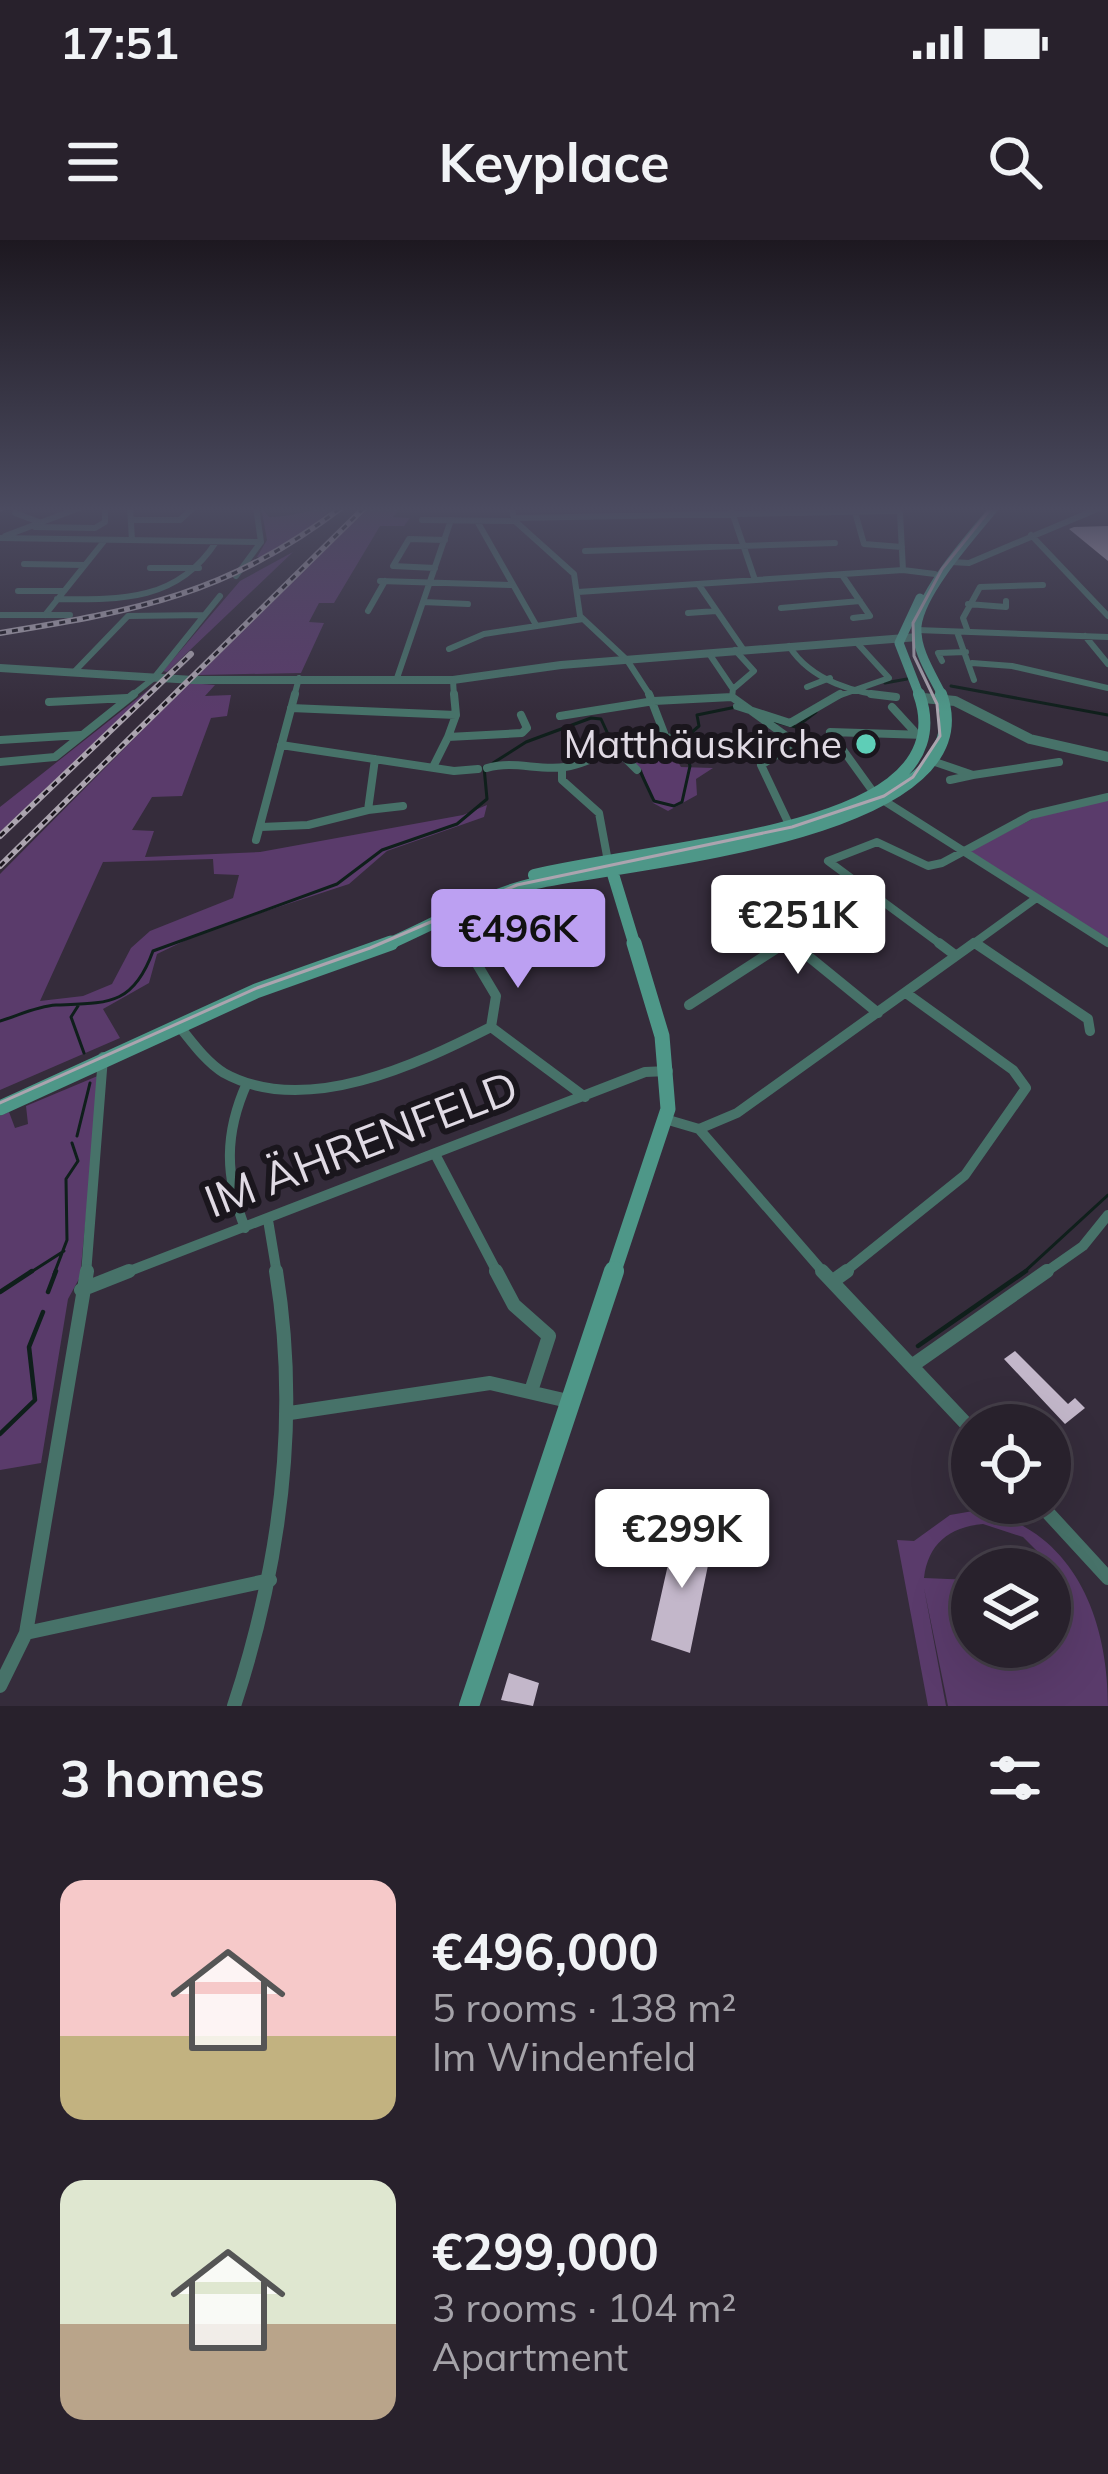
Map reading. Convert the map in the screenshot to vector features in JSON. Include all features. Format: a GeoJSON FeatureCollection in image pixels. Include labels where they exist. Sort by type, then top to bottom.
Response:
{"type":"FeatureCollection","features":[{"type":"Feature","properties":{"kind":"main road"},"geometry":{"type":"LineString","coordinates":[[0,1105],[498,894],[880,798],[905,770],[925,735],[923,698],[899,637],[940,575]]}},
{"type":"Feature","properties":{"kind":"main road"},"geometry":{"type":"LineString","coordinates":[[104,1058],[249,984],[368,944],[496,886],[609,863],[635,866],[880,798],[935,762],[948,732],[947,704],[917,634],[942,575]]}},
{"type":"Feature","properties":{"kind":"main road"},"geometry":{"type":"LineString","coordinates":[[469,1706],[665,1119],[668,1071],[609,863]]}},
{"type":"Feature","properties":{"kind":"main road"},"geometry":{"type":"LineString","coordinates":[[618,890],[635,866]]}},
{"type":"Feature","properties":{"kind":"street"},"geometry":{"type":"LineString","coordinates":[[44,615],[76,575]]}},
{"type":"Feature","properties":{"kind":"street"},"geometry":{"type":"LineString","coordinates":[[57,599],[96,599],[158,588],[184,575]]}},
{"type":"Feature","properties":{"kind":"street"},"geometry":{"type":"LineString","coordinates":[[397,678],[433,575]]}},
{"type":"Feature","properties":{"kind":"street"},"geometry":{"type":"LineString","coordinates":[[506,575],[536,626]]}},
{"type":"Feature","properties":{"kind":"street"},"geometry":{"type":"LineString","coordinates":[[574,575],[583,619],[627,660],[654,701],[664,733],[676,740]]}},
{"type":"Feature","properties":{"kind":"street"},"geometry":{"type":"LineString","coordinates":[[753,575],[755,580]]}},
{"type":"Feature","properties":{"kind":"street"},"geometry":{"type":"LineString","coordinates":[[578,592],[835,575]]}},
{"type":"Feature","properties":{"kind":"street"},"geometry":{"type":"LineString","coordinates":[[842,575],[870,616],[853,618]]}},
{"type":"Feature","properties":{"kind":"street"},"geometry":{"type":"LineString","coordinates":[[1069,575],[1108,616]]}},
{"type":"Feature","properties":{"kind":"street"},"geometry":{"type":"LineString","coordinates":[[368,611],[383,581],[512,586]]}},
{"type":"Feature","properties":{"kind":"street"},"geometry":{"type":"LineString","coordinates":[[699,585],[754,671],[736,701]]}},
{"type":"Feature","properties":{"kind":"street"},"geometry":{"type":"LineString","coordinates":[[968,632],[962,618],[980,587],[1043,585]]}},
{"type":"Feature","properties":{"kind":"street"},"geometry":{"type":"LineString","coordinates":[[18,591],[64,591]]}},
{"type":"Feature","properties":{"kind":"street"},"geometry":{"type":"LineString","coordinates":[[0,762],[55,757],[154,678],[220,596]]}},
{"type":"Feature","properties":{"kind":"street"},"geometry":{"type":"LineString","coordinates":[[781,608],[860,601]]}},
{"type":"Feature","properties":{"kind":"street"},"geometry":{"type":"LineString","coordinates":[[968,604],[1006,607],[1006,601]]}},
{"type":"Feature","properties":{"kind":"street"},"geometry":{"type":"LineString","coordinates":[[423,602],[468,604]]}},
{"type":"Feature","properties":{"kind":"street"},"geometry":{"type":"LineString","coordinates":[[688,614],[716,611]]}},
{"type":"Feature","properties":{"kind":"street"},"geometry":{"type":"LineString","coordinates":[[0,615],[70,615]]}},
{"type":"Feature","properties":{"kind":"street"},"geometry":{"type":"LineString","coordinates":[[74,671],[128,616],[204,615]]}},
{"type":"Feature","properties":{"kind":"street"},"geometry":{"type":"LineString","coordinates":[[449,650],[484,634],[583,619]]}},
{"type":"Feature","properties":{"kind":"street"},"geometry":{"type":"LineString","coordinates":[[957,632],[974,680]]}},
{"type":"Feature","properties":{"kind":"street"},"geometry":{"type":"LineString","coordinates":[[0,668],[154,678],[453,680],[739,649],[858,644],[917,634],[1108,637]]}},
{"type":"Feature","properties":{"kind":"street"},"geometry":{"type":"LineString","coordinates":[[1085,636],[1108,664]]}},
{"type":"Feature","properties":{"kind":"street"},"geometry":{"type":"LineString","coordinates":[[858,644],[889,678]]}},
{"type":"Feature","properties":{"kind":"street"},"geometry":{"type":"LineString","coordinates":[[789,646],[799,662],[831,678],[857,690],[896,697]]}},
{"type":"Feature","properties":{"kind":"street"},"geometry":{"type":"LineString","coordinates":[[943,661],[938,653],[967,652]]}},
{"type":"Feature","properties":{"kind":"street"},"geometry":{"type":"LineString","coordinates":[[710,655],[736,701],[788,731],[796,743],[761,765],[787,820]]}},
{"type":"Feature","properties":{"kind":"street"},"geometry":{"type":"LineString","coordinates":[[971,663],[1026,669],[1108,688]]}},
{"type":"Feature","properties":{"kind":"street"},"geometry":{"type":"LineString","coordinates":[[560,716],[654,701],[736,701],[790,723],[857,690],[902,676]]}},
{"type":"Feature","properties":{"kind":"street"},"geometry":{"type":"LineString","coordinates":[[256,841],[299,678]]}},
{"type":"Feature","properties":{"kind":"street"},"geometry":{"type":"LineString","coordinates":[[807,687],[831,678]]}},
{"type":"Feature","properties":{"kind":"street"},"geometry":{"type":"LineString","coordinates":[[434,764],[456,715],[453,680]]}},
{"type":"Feature","properties":{"kind":"street"},"geometry":{"type":"LineString","coordinates":[[833,710],[833,705],[857,690]]}},
{"type":"Feature","properties":{"kind":"street"},"geometry":{"type":"LineString","coordinates":[[49,702],[127,698]]}},
{"type":"Feature","properties":{"kind":"street"},"geometry":{"type":"LineString","coordinates":[[923,698],[974,711],[1030,739],[1108,758]]}},
{"type":"Feature","properties":{"kind":"street"},"geometry":{"type":"LineString","coordinates":[[291,708],[355,707],[408,718],[456,715]]}},
{"type":"Feature","properties":{"kind":"street"},"geometry":{"type":"LineString","coordinates":[[892,707],[899,719],[925,735]]}},
{"type":"Feature","properties":{"kind":"street"},"geometry":{"type":"LineString","coordinates":[[448,737],[522,733],[527,728],[521,715]]}},
{"type":"Feature","properties":{"kind":"street"},"geometry":{"type":"LineString","coordinates":[[925,735],[867,729],[830,732],[880,798],[1108,944]]}},
{"type":"Feature","properties":{"kind":"street"},"geometry":{"type":"LineString","coordinates":[[281,745],[482,768],[508,760],[562,768],[664,733]]}},
{"type":"Feature","properties":{"kind":"street"},"geometry":{"type":"LineString","coordinates":[[0,740],[81,735]]}},
{"type":"Feature","properties":{"kind":"street"},"geometry":{"type":"LineString","coordinates":[[607,751],[625,758],[637,770]]}},
{"type":"Feature","properties":{"kind":"street"},"geometry":{"type":"LineString","coordinates":[[368,810],[375,759]]}},
{"type":"Feature","properties":{"kind":"street"},"geometry":{"type":"LineString","coordinates":[[935,762],[973,776]]}},
{"type":"Feature","properties":{"kind":"street"},"geometry":{"type":"LineString","coordinates":[[950,780],[1059,762]]}},
{"type":"Feature","properties":{"kind":"street"},"geometry":{"type":"LineString","coordinates":[[562,768],[562,780],[599,813],[609,863]]}},
{"type":"Feature","properties":{"kind":"street"},"geometry":{"type":"LineString","coordinates":[[955,956],[828,861],[877,842],[928,866],[1031,815],[1108,797]]}},
{"type":"Feature","properties":{"kind":"street"},"geometry":{"type":"LineString","coordinates":[[260,827],[308,825],[403,806]]}},
{"type":"Feature","properties":{"kind":"street"},"geometry":{"type":"LineString","coordinates":[[699,1129],[764,1096],[1035,899]]}},
{"type":"Feature","properties":{"kind":"street"},"geometry":{"type":"LineString","coordinates":[[747,906],[878,1013]]}},
{"type":"Feature","properties":{"kind":"street"},"geometry":{"type":"LineString","coordinates":[[689,1005],[788,940]]}},
{"type":"Feature","properties":{"kind":"street"},"geometry":{"type":"LineString","coordinates":[[974,942],[1088,1019],[1090,1030]]}},
{"type":"Feature","properties":{"kind":"street"},"geometry":{"type":"LineString","coordinates":[[491,1028],[496,996],[477,964],[523,950]]}},
{"type":"Feature","properties":{"kind":"street"},"geometry":{"type":"LineString","coordinates":[[833,1281],[893,1238],[965,1175],[1026,1088],[1013,1070],[906,993]]}},
{"type":"Feature","properties":{"kind":"street"},"geometry":{"type":"LineString","coordinates":[[179,1027],[206,1057],[247,1083],[317,1088],[491,1028]]}},
{"type":"Feature","properties":{"kind":"street"},"geometry":{"type":"LineString","coordinates":[[491,1028],[585,1097]]}},
{"type":"Feature","properties":{"kind":"street"},"geometry":{"type":"LineString","coordinates":[[0,1686],[26,1633],[81,1290],[104,1058]]}},
{"type":"Feature","properties":{"kind":"street","name":"IM ÄHRENFELD"},"geometry":{"type":"LineString","coordinates":[[81,1290],[645,1072],[668,1071]]}},
{"type":"Feature","properties":{"kind":"street"},"geometry":{"type":"LineString","coordinates":[[245,1228],[231,1194],[225,1156],[227,1130],[247,1083]]}},
{"type":"Feature","properties":{"kind":"street"},"geometry":{"type":"LineString","coordinates":[[665,1119],[699,1129],[951,1407]]}},
{"type":"Feature","properties":{"kind":"street"},"geometry":{"type":"LineString","coordinates":[[435,1154],[514,1304],[549,1336],[531,1391]]}},
{"type":"Feature","properties":{"kind":"street"},"geometry":{"type":"LineString","coordinates":[[913,1366],[1083,1246],[1108,1215]]}},
{"type":"Feature","properties":{"kind":"street"},"geometry":{"type":"LineString","coordinates":[[234,1706],[270,1580],[290,1413],[282,1291],[268,1220]]}},
{"type":"Feature","properties":{"kind":"street"},"geometry":{"type":"LineString","coordinates":[[290,1413],[490,1383],[568,1401]]}},
{"type":"Feature","properties":{"kind":"street"},"geometry":{"type":"LineString","coordinates":[[1058,1524],[1108,1578]]}},
{"type":"Feature","properties":{"kind":"street"},"geometry":{"type":"LineString","coordinates":[[26,1633],[270,1580]]}},
{"type":"Feature","properties":{"kind":"shaded area"},"geometry":{"type":"Polygon","coordinates":[[[268,575],[163,671],[240,581],[268,575]]]}},
{"type":"Feature","properties":{"kind":"shaded area"},"geometry":{"type":"Polygon","coordinates":[[[299,575],[350,575],[334,603],[319,603],[309,622],[324,623],[301,673],[198,675],[299,575]]]}},
{"type":"Feature","properties":{"kind":"shaded area"},"geometry":{"type":"Polygon","coordinates":[[[157,683],[0,832],[0,807],[157,683]]]}},
{"type":"Feature","properties":{"kind":"shaded area"},"geometry":{"type":"Polygon","coordinates":[[[189,683],[215,685],[205,696],[231,695],[227,716],[211,718],[182,796],[152,797],[132,830],[154,831],[145,857],[260,852],[463,815],[487,805],[484,817],[387,851],[349,884],[205,931],[157,954],[149,983],[103,1009],[120,1038],[0,1090],[0,874],[189,683]],[[213,859],[103,862],[40,1001],[83,996],[112,984],[131,948],[150,931],[233,898],[239,875],[214,874],[213,859]]]}},
{"type":"Feature","properties":{"kind":"shaded area"},"geometry":{"type":"Polygon","coordinates":[[[641,741],[652,757],[673,753],[681,767],[713,768],[696,779],[697,795],[668,811],[653,803],[642,770],[618,750],[641,741]]]}},
{"type":"Feature","properties":{"kind":"shaded area"},"geometry":{"type":"Polygon","coordinates":[[[1108,799],[1108,940],[967,852],[1036,817],[1108,799]]]}},
{"type":"Feature","properties":{"kind":"shaded area"},"geometry":{"type":"Polygon","coordinates":[[[100,1075],[80,1277],[68,1299],[41,1463],[0,1470],[0,1116],[9,1112],[15,1128],[28,1124],[26,1106],[100,1075]]]}},
{"type":"Feature","properties":{"kind":"shaded area"},"geometry":{"type":"Polygon","coordinates":[[[950,1515],[951,1524],[983,1524],[950,1533],[935,1547],[926,1566],[924,1578],[951,1579],[951,1668],[1071,1668],[1071,1571],[1092,1610],[1101,1640],[1108,1706],[948,1706],[924,1588],[946,1706],[928,1706],[897,1540],[914,1541],[950,1515]]]}},
{"type":"Feature","properties":{"kind":"shaded area"},"geometry":{"type":"Polygon","coordinates":[[[983,1524],[1019,1524],[1052,1548],[1034,1548],[1023,1537],[983,1524]]]}},
{"type":"Feature","properties":{"kind":"building"},"geometry":{"type":"Polygon","coordinates":[[[1015,1351],[1068,1404],[1046,1404],[1004,1359],[1015,1351]]]}},
{"type":"Feature","properties":{"kind":"building"},"geometry":{"type":"Polygon","coordinates":[[[1075,1398],[1085,1408],[1071,1419],[1068,1404],[1075,1398]]]}},
{"type":"Feature","properties":{"kind":"building"},"geometry":{"type":"Polygon","coordinates":[[[676,1529],[713,1541],[690,1653],[651,1640],[676,1529]]]}},
{"type":"Feature","properties":{"kind":"building"},"geometry":{"type":"Polygon","coordinates":[[[509,1673],[539,1683],[533,1706],[501,1700],[509,1673]]]}},
{"type":"Feature","properties":{"kind":"waterway"},"geometry":{"type":"LineString","coordinates":[[885,683],[907,679]]}},
{"type":"Feature","properties":{"kind":"waterway"},"geometry":{"type":"LineString","coordinates":[[951,686],[1108,715]]}},
{"type":"Feature","properties":{"kind":"waterway"},"geometry":{"type":"LineString","coordinates":[[640,771],[654,801],[674,806],[682,802],[690,766],[683,740],[699,726],[697,715],[736,707]]}},
{"type":"Feature","properties":{"kind":"waterway"},"geometry":{"type":"LineString","coordinates":[[773,721],[796,727],[816,712]]}},
{"type":"Feature","properties":{"kind":"waterway"},"geometry":{"type":"LineString","coordinates":[[493,763],[526,742],[591,718],[601,719],[612,743]]}},
{"type":"Feature","properties":{"kind":"waterway"},"geometry":{"type":"LineString","coordinates":[[0,1021],[49,1006],[116,998],[137,982],[153,951],[337,884],[382,850],[457,824],[487,799],[484,767]]}},
{"type":"Feature","properties":{"kind":"waterway"},"geometry":{"type":"LineString","coordinates":[[78,1006],[71,1017],[84,1053]]}},
{"type":"Feature","properties":{"kind":"waterway"},"geometry":{"type":"LineString","coordinates":[[77,1136],[90,1083]]}},
{"type":"Feature","properties":{"kind":"waterway"},"geometry":{"type":"LineString","coordinates":[[62,1252],[67,1240],[66,1179],[78,1161],[72,1143]]}},
{"type":"Feature","properties":{"kind":"waterway"},"geometry":{"type":"LineString","coordinates":[[1023,1273],[1108,1195]]}},
{"type":"Feature","properties":{"kind":"waterway"},"geometry":{"type":"LineString","coordinates":[[28,1274],[62,1252]]}},
{"type":"Feature","properties":{"kind":"waterway"},"geometry":{"type":"LineString","coordinates":[[54,1274],[62,1252]]}},
{"type":"Feature","properties":{"kind":"waterway"},"geometry":{"type":"LineString","coordinates":[[0,1292],[32,1271]]}},
{"type":"Feature","properties":{"kind":"waterway"},"geometry":{"type":"LineString","coordinates":[[48,1292],[56,1271]]}},
{"type":"Feature","properties":{"kind":"waterway"},"geometry":{"type":"LineString","coordinates":[[918,1346],[1023,1273]]}},
{"type":"Feature","properties":{"kind":"waterway"},"geometry":{"type":"LineString","coordinates":[[0,1434],[35,1400],[29,1347],[43,1312]]}},
{"type":"Feature","properties":{"kind":"tram line"},"geometry":{"type":"LineString","coordinates":[[0,1103],[257,988],[370,948],[517,885],[792,827],[884,796],[913,777],[940,736],[937,704],[914,656],[913,623],[939,575]]}},
{"type":"Feature","properties":{"kind":"railway"},"geometry":{"type":"LineString","coordinates":[[0,633],[139,606],[227,575]]}},
{"type":"Feature","properties":{"kind":"railway"},"geometry":{"type":"LineString","coordinates":[[0,866],[295,575]]}},
{"type":"Feature","properties":{"kind":"railway"},"geometry":{"type":"LineString","coordinates":[[0,836],[191,654]]}},
{"type":"Feature","properties":{"kind":"place","name":"Matthäuskirche"},"geometry":{"type":"Point","coordinates":[866,744]}}]}
